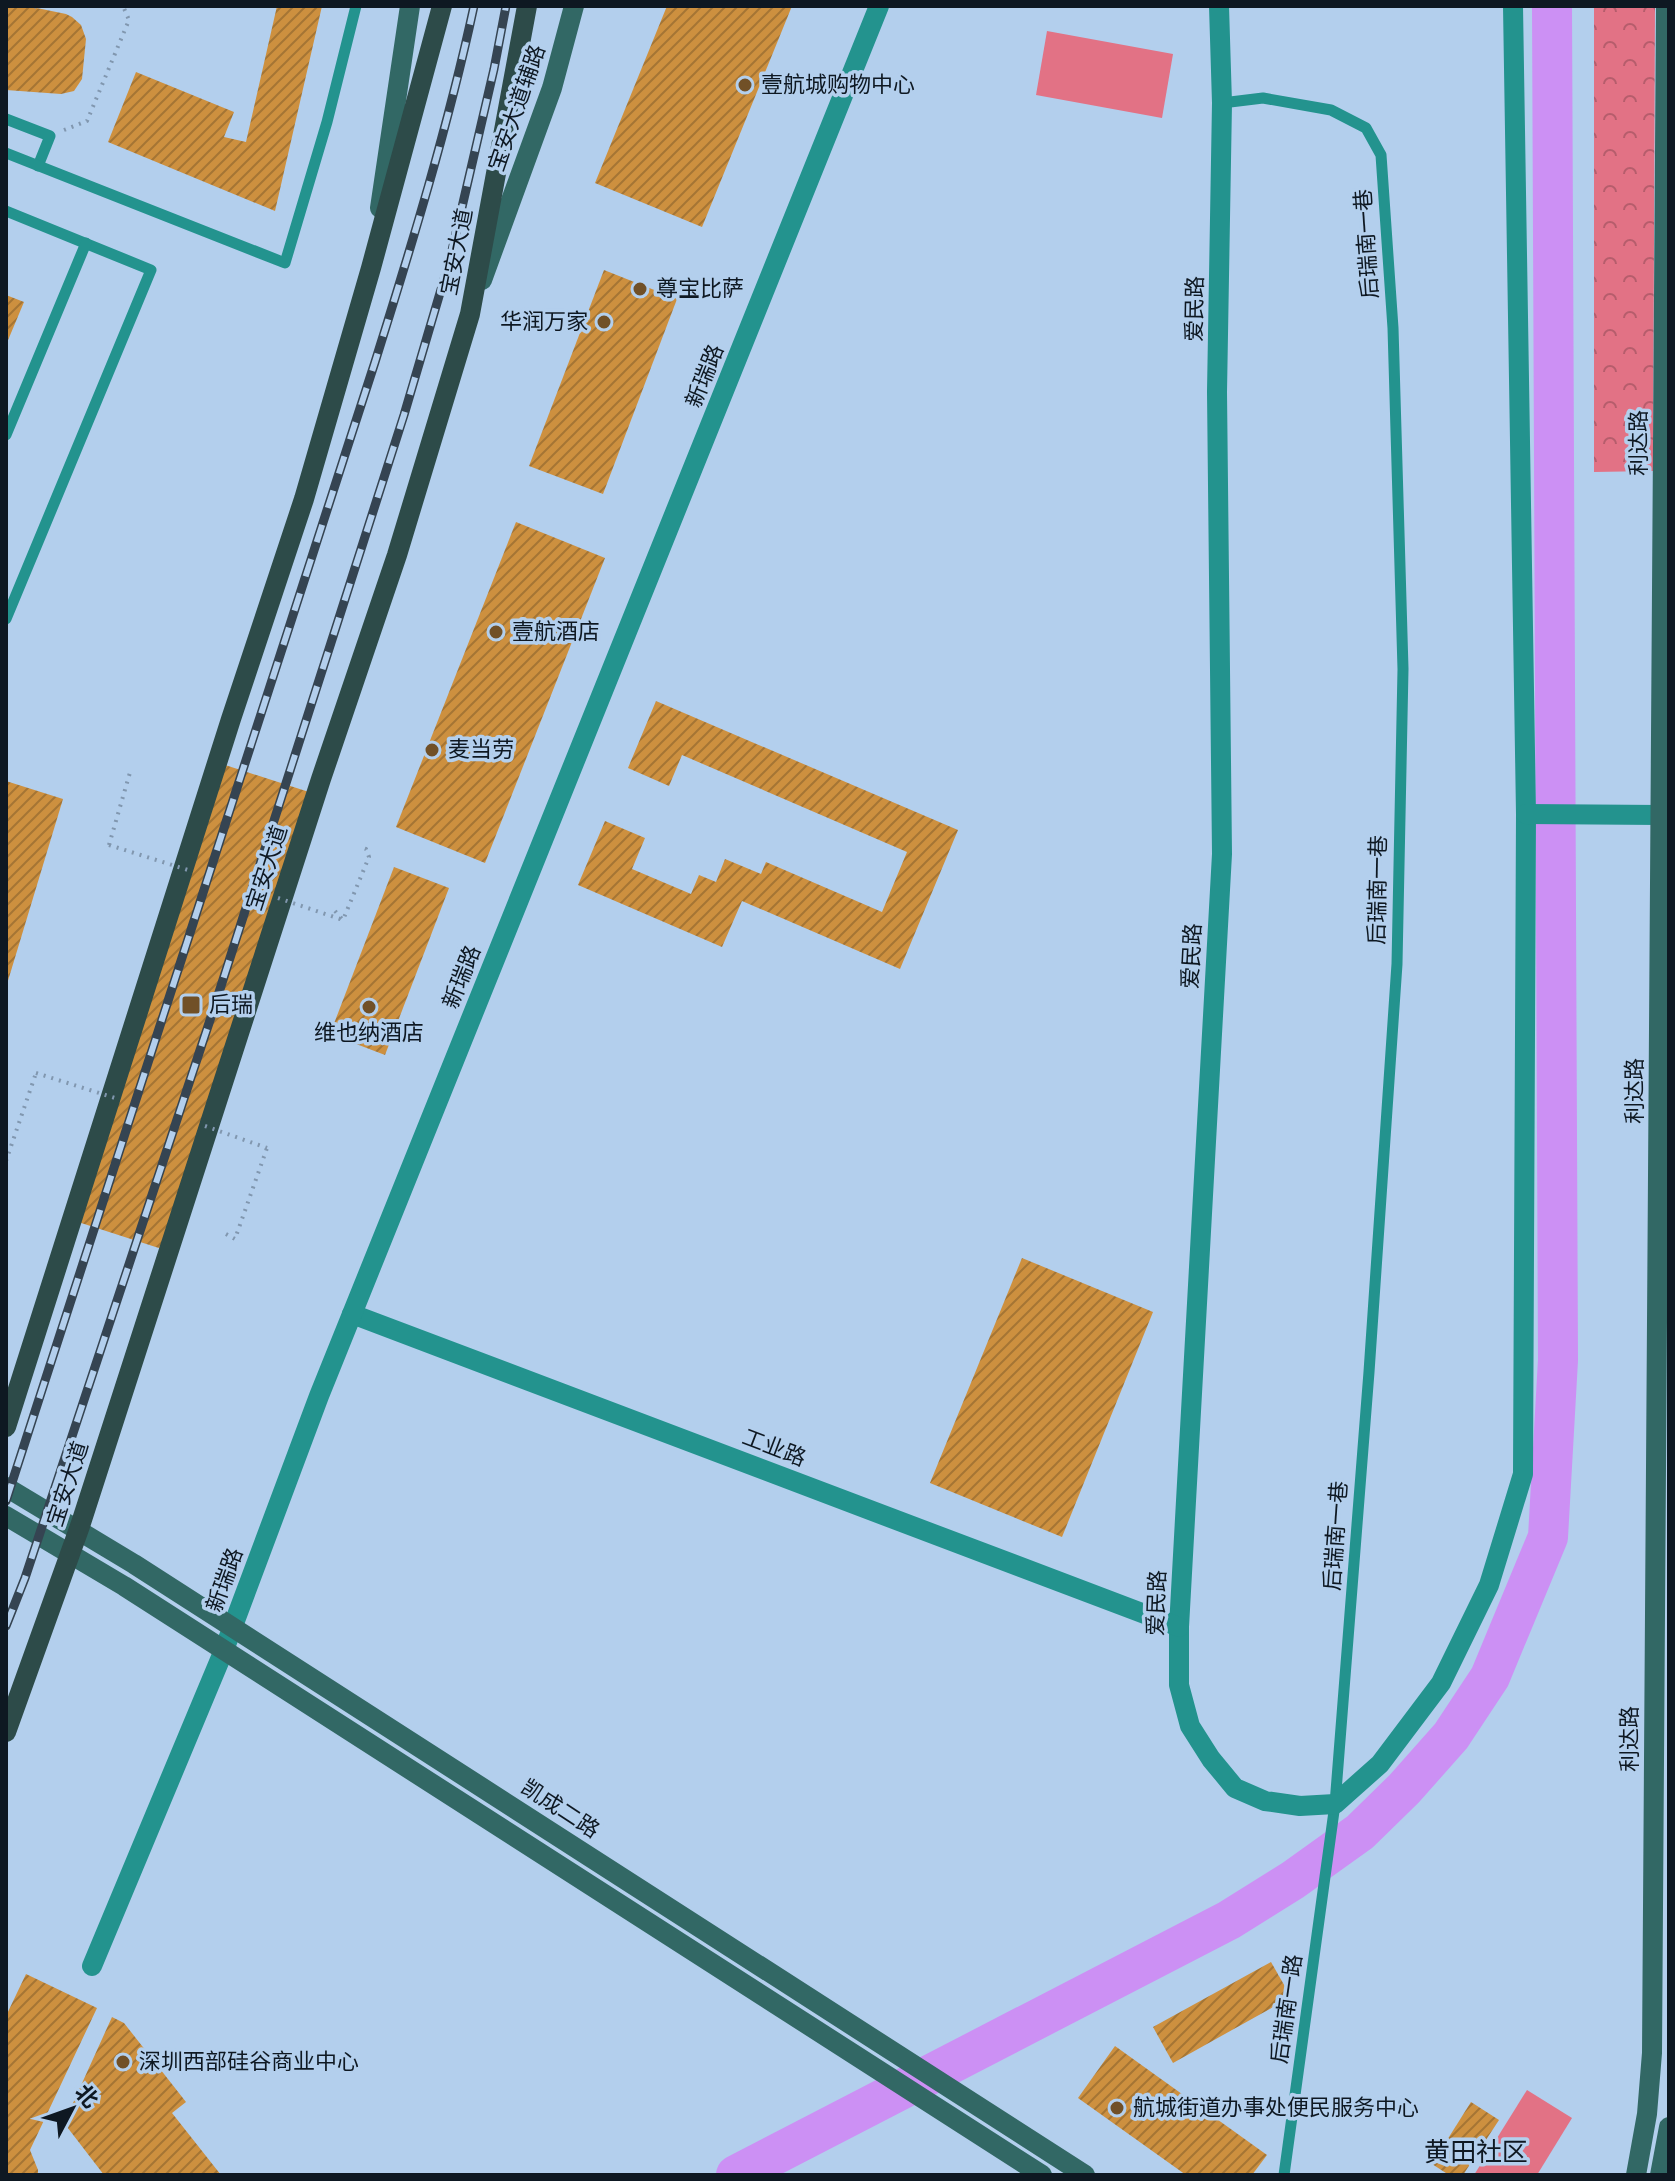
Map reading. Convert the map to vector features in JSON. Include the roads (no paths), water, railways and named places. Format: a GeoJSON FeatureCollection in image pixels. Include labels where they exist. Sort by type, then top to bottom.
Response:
{"type":"FeatureCollection","features":[{"type":"Feature","properties":{"kind":"main road"},"geometry":{"type":"LineString","coordinates":[[6,1427],[304,499],[442,6]]}},
{"type":"Feature","properties":{"kind":"main road","name":"宝安大道"},"geometry":{"type":"LineString","coordinates":[[6,1732],[78,1530],[321,779],[397,555],[470,314],[527,6]]}},
{"type":"Feature","properties":{"kind":"main road"},"geometry":{"type":"LineString","coordinates":[[6,1382],[32,1347]]}},
{"type":"Feature","properties":{"kind":"street"},"geometry":{"type":"LineString","coordinates":[[371,268],[410,6]]}},
{"type":"Feature","properties":{"kind":"street","name":"宝安大道辅路"},"geometry":{"type":"LineString","coordinates":[[470,314],[552,88],[574,6]]}},
{"type":"Feature","properties":{"kind":"street","name":"新瑞路"},"geometry":{"type":"LineString","coordinates":[[92,1966],[224,1650],[319,1396],[879,6]]}},
{"type":"Feature","properties":{"kind":"street","name":"爱民路"},"geometry":{"type":"LineString","coordinates":[[1219,6],[1222,103],[1217,392],[1222,854],[1179,1627],[1179,1685],[1190,1726],[1235,1788],[1265,1801],[1300,1806],[1335,1804]]}},
{"type":"Feature","properties":{"kind":"street"},"geometry":{"type":"LineString","coordinates":[[1335,1804],[1380,1764],[1441,1683],[1489,1585],[1523,1474],[1526,814],[1513,6]]}},
{"type":"Feature","properties":{"kind":"street","name":"利达路"},"geometry":{"type":"LineString","coordinates":[[1636,2175],[1647,2114],[1652,2053],[1664,978],[1660,815],[1666,6]]}},
{"type":"Feature","properties":{"kind":"street"},"geometry":{"type":"LineString","coordinates":[[1526,814],[1660,815]]}},
{"type":"Feature","properties":{"kind":"street","name":"工业路"},"geometry":{"type":"LineString","coordinates":[[352,1314],[1179,1627]]}},
{"type":"Feature","properties":{"kind":"street","name":"凯成二路"},"geometry":{"type":"LineString","coordinates":[[6,1487],[233,1627],[1085,2175]]}},
{"type":"Feature","properties":{"kind":"street"},"geometry":{"type":"LineString","coordinates":[[6,1516],[224,1650],[1042,2175]]}},
{"type":"Feature","properties":{"kind":"street"},"geometry":{"type":"LineString","coordinates":[[1660,2175],[1669,2127]]}},
{"type":"Feature","properties":{"kind":"lane"},"geometry":{"type":"LineString","coordinates":[[6,153],[285,263],[327,122],[356,6]]}},
{"type":"Feature","properties":{"kind":"lane","name":"后瑞南一巷"},"geometry":{"type":"LineString","coordinates":[[1222,103],[1263,98],[1331,110],[1366,128],[1381,155],[1392,313],[1403,669],[1397,964],[1335,1804],[1322,1896]]}},
{"type":"Feature","properties":{"kind":"lane"},"geometry":{"type":"LineString","coordinates":[[6,119],[50,136],[38,166]]}},
{"type":"Feature","properties":{"kind":"lane"},"geometry":{"type":"LineString","coordinates":[[6,211],[151,270],[6,619]]}},
{"type":"Feature","properties":{"kind":"lane"},"geometry":{"type":"LineString","coordinates":[[6,435],[86,243]]}},
{"type":"Feature","properties":{"kind":"lane","name":"后瑞南一路"},"geometry":{"type":"LineString","coordinates":[[1284,2175],[1322,1896]]}},
{"type":"Feature","properties":{"kind":"waterway"},"geometry":{"type":"LineString","coordinates":[[736,2175],[1229,1920],[1293,1880],[1360,1832],[1451,1736],[1490,1677],[1548,1537],[1558,1360],[1552,6]]}},
{"type":"Feature","properties":{"kind":"railway"},"geometry":{"type":"LineString","coordinates":[[6,1501],[375,362],[441,141],[474,6]]}},
{"type":"Feature","properties":{"kind":"railway"},"geometry":{"type":"LineString","coordinates":[[6,1626],[25,1578],[213,1011],[404,415],[450,259],[506,6]]}},
{"type":"Feature","properties":{"kind":"place","name":"壹航城购物中心"},"geometry":{"type":"Point","coordinates":[745,85]}},
{"type":"Feature","properties":{"kind":"place","name":"尊宝比萨"},"geometry":{"type":"Point","coordinates":[640,289]}},
{"type":"Feature","properties":{"kind":"place","name":"华润万家"},"geometry":{"type":"Point","coordinates":[604,322]}},
{"type":"Feature","properties":{"kind":"place","name":"壹航酒店"},"geometry":{"type":"Point","coordinates":[496,632]}},
{"type":"Feature","properties":{"kind":"place","name":"麦当劳"},"geometry":{"type":"Point","coordinates":[432,750]}},
{"type":"Feature","properties":{"kind":"place","name":"后瑞"},"geometry":{"type":"Point","coordinates":[191,1005]}},
{"type":"Feature","properties":{"kind":"place","name":"维也纳酒店"},"geometry":{"type":"Point","coordinates":[369,1007]}},
{"type":"Feature","properties":{"kind":"place","name":"深圳西部硅谷商业中心"},"geometry":{"type":"Point","coordinates":[123,2062]}},
{"type":"Feature","properties":{"kind":"place","name":"航城街道办事处便民服务中心"},"geometry":{"type":"Point","coordinates":[1117,2108]}},
{"type":"Feature","properties":{"kind":"district","name":"黄田社区"},"geometry":{"type":"Point","coordinates":[1476,2152]}}]}
